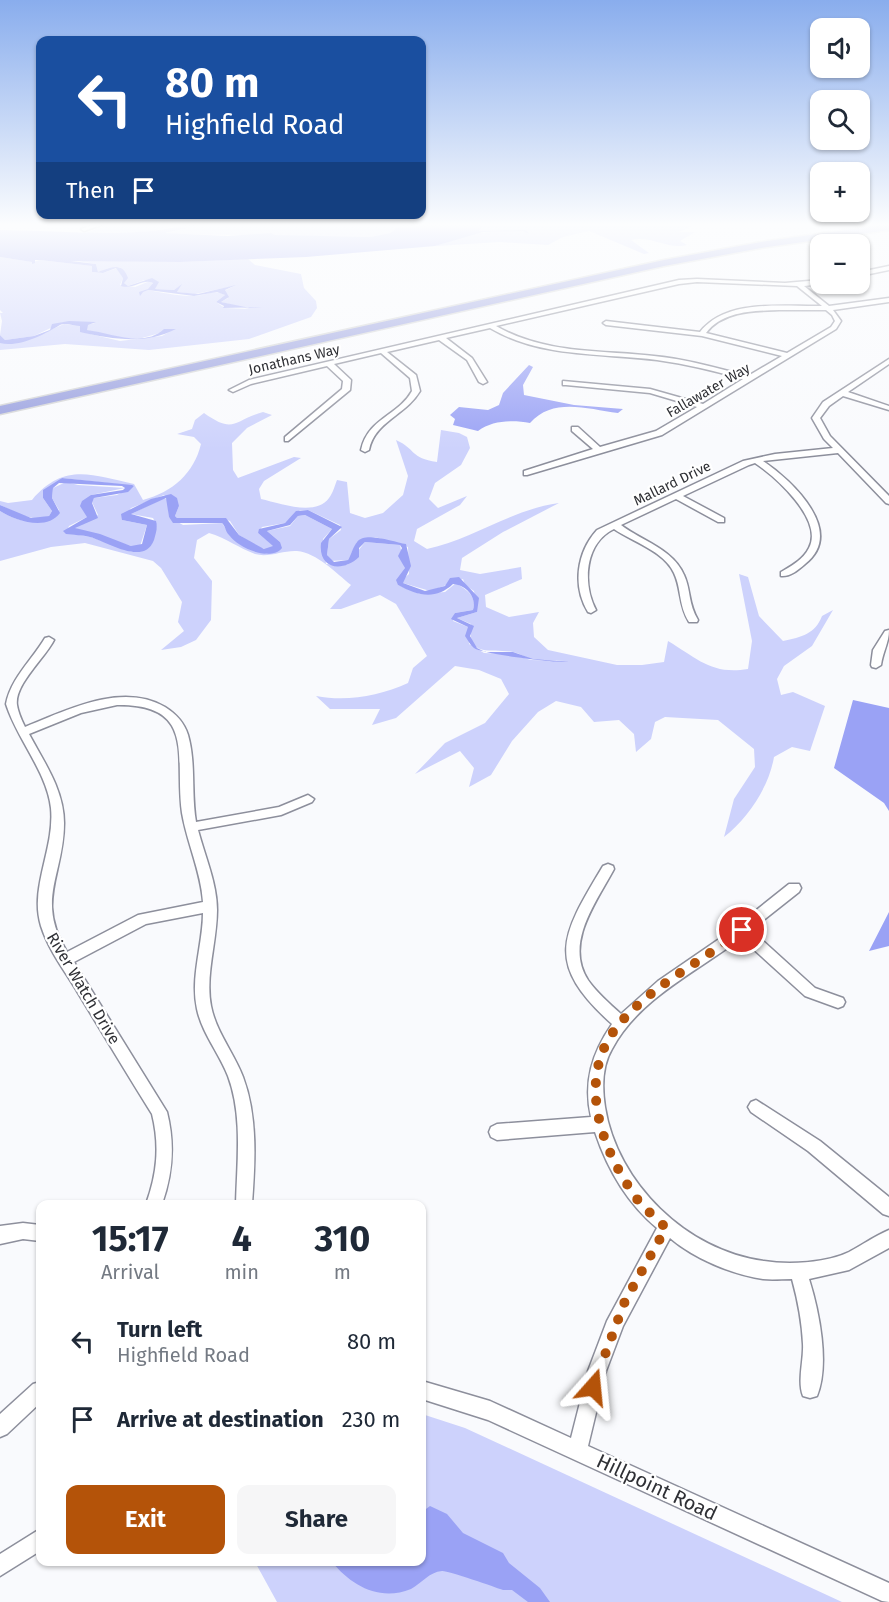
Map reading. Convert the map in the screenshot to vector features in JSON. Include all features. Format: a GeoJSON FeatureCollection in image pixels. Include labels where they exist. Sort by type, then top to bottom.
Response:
{"type":"FeatureCollection","features":[{"type":"Feature","properties":{"kind":"highway"},"geometry":{"type":"LineString","coordinates":[[0,400],[463,299]]}},
{"type":"Feature","properties":{"kind":"highway"},"geometry":{"type":"LineString","coordinates":[[0,410],[502,299]]}},
{"type":"Feature","properties":{"kind":"street","name":"Jonathans Way"},"geometry":{"type":"LineString","coordinates":[[233,390],[249,382],[610,299]]}},
{"type":"Feature","properties":{"kind":"street"},"geometry":{"type":"LineString","coordinates":[[816,299],[827,308]]}},
{"type":"Feature","properties":{"kind":"street"},"geometry":{"type":"LineString","coordinates":[[702,334],[716,319],[737,312],[827,308],[889,300]]}},
{"type":"Feature","properties":{"kind":"street","name":"Fallawater Way"},"geometry":{"type":"LineString","coordinates":[[527,472],[555,467],[598,450],[649,437],[836,327],[837,317],[827,308]]}},
{"type":"Feature","properties":{"kind":"street"},"geometry":{"type":"LineString","coordinates":[[606,323],[702,334],[790,356]]}},
{"type":"Feature","properties":{"kind":"street"},"geometry":{"type":"LineString","coordinates":[[491,326],[506,335],[530,344],[674,360],[750,379]]}},
{"type":"Feature","properties":{"kind":"street"},"geometry":{"type":"LineString","coordinates":[[441,337],[470,359],[483,382]]}},
{"type":"Feature","properties":{"kind":"street"},"geometry":{"type":"LineString","coordinates":[[365,450],[367,438],[375,427],[411,400],[416,391],[413,377],[382,351]]}},
{"type":"Feature","properties":{"kind":"street"},"geometry":{"type":"LineString","coordinates":[[889,361],[824,405],[816,418],[820,428],[889,501]]}},
{"type":"Feature","properties":{"kind":"street"},"geometry":{"type":"LineString","coordinates":[[288,439],[346,390],[347,380],[328,363]]}},
{"type":"Feature","properties":{"kind":"street"},"geometry":{"type":"LineString","coordinates":[[566,383],[650,392],[703,406]]}},
{"type":"Feature","properties":{"kind":"street"},"geometry":{"type":"LineString","coordinates":[[842,393],[889,408]]}},
{"type":"Feature","properties":{"kind":"street"},"geometry":{"type":"LineString","coordinates":[[575,429],[598,450]]}},
{"type":"Feature","properties":{"kind":"street","name":"Mallard Drive"},"geometry":{"type":"LineString","coordinates":[[591,610],[585,593],[588,546],[600,532],[755,460],[840,450]]}},
{"type":"Feature","properties":{"kind":"street"},"geometry":{"type":"LineString","coordinates":[[755,460],[789,487],[813,516],[819,531],[813,551],[798,566],[784,574]]}},
{"type":"Feature","properties":{"kind":"street"},"geometry":{"type":"LineString","coordinates":[[677,496],[721,520]]}},
{"type":"Feature","properties":{"kind":"street"},"geometry":{"type":"LineString","coordinates":[[615,525],[676,568],[682,584],[684,605],[693,620]]}},
{"type":"Feature","properties":{"kind":"street"},"geometry":{"type":"LineString","coordinates":[[876,665],[878,651],[889,633]]}},
{"type":"Feature","properties":{"kind":"street","name":"River Watch Drive"},"geometry":{"type":"LineString","coordinates":[[49,640],[43,655],[22,678],[11,698],[12,710],[56,798],[58,834],[43,907],[50,934],[64,960],[159,1112],[164,1125],[166,1156],[164,1173],[155,1200]]}},
{"type":"Feature","properties":{"kind":"street"},"geometry":{"type":"LineString","coordinates":[[24,732],[85,708],[109,703],[140,703],[162,710],[174,719],[182,730],[191,827],[206,877],[210,906],[204,1005],[210,1026],[234,1075],[243,1106],[246,1148],[244,1200]]}},
{"type":"Feature","properties":{"kind":"street"},"geometry":{"type":"LineString","coordinates":[[191,827],[273,813],[308,799]]}},
{"type":"Feature","properties":{"kind":"street"},"geometry":{"type":"LineString","coordinates":[[608,869],[578,920],[572,946],[572,959],[578,976],[594,1002],[620,1022]]}},
{"type":"Feature","properties":{"kind":"street"},"geometry":{"type":"LineString","coordinates":[[794,888],[742,930],[644,999],[620,1022],[605,1045],[597,1070],[595,1110],[608,1147],[638,1199],[666,1228],[704,1252],[730,1262],[772,1271],[798,1272],[833,1268],[851,1262],[889,1239]]}},
{"type":"Feature","properties":{"kind":"street"},"geometry":{"type":"LineString","coordinates":[[64,960],[134,922],[210,906]]}},
{"type":"Feature","properties":{"kind":"street"},"geometry":{"type":"LineString","coordinates":[[742,930],[810,992],[838,1002]]}},
{"type":"Feature","properties":{"kind":"street"},"geometry":{"type":"LineString","coordinates":[[756,1107],[814,1146],[889,1208]]}},
{"type":"Feature","properties":{"kind":"street"},"geometry":{"type":"LineString","coordinates":[[497,1132],[600,1124]]}},
{"type":"Feature","properties":{"kind":"street"},"geometry":{"type":"LineString","coordinates":[[577,1451],[597,1371],[616,1321],[666,1228]]}},
{"type":"Feature","properties":{"kind":"street"},"geometry":{"type":"LineString","coordinates":[[0,1235],[23,1231],[36,1233]]}},
{"type":"Feature","properties":{"kind":"street"},"geometry":{"type":"LineString","coordinates":[[798,1272],[811,1319],[814,1351],[810,1389]]}},
{"type":"Feature","properties":{"kind":"street","name":"Hillpoint Road"},"geometry":{"type":"LineString","coordinates":[[426,1391],[490,1411],[889,1594]]}},
{"type":"Feature","properties":{"kind":"street"},"geometry":{"type":"LineString","coordinates":[[0,1426],[36,1394]]}},
{"type":"Feature","properties":{"kind":"street"},"geometry":{"type":"LineString","coordinates":[[0,1566],[36,1542]]}},
{"type":"Feature","properties":{"kind":"shaded area"},"geometry":{"type":"Polygon","coordinates":[[[0,299],[220,299],[216,302],[225,308],[249,309],[221,302],[227,299],[314,299],[317,308],[311,317],[249,339],[149,350],[65,344],[0,350],[0,343],[27,340],[64,324],[80,326],[86,333],[120,341],[162,336],[174,329],[142,338],[123,338],[86,330],[87,325],[95,323],[63,322],[34,336],[5,340],[0,335],[2,321],[0,313],[3,313],[0,310],[0,299]]]}},
{"type":"Feature","properties":{"kind":"shaded area"},"geometry":{"type":"Polygon","coordinates":[[[263,412],[272,415],[247,428],[232,443],[233,470],[238,478],[294,457],[301,458],[264,481],[259,489],[261,499],[297,507],[315,507],[323,504],[329,498],[337,480],[347,482],[350,513],[365,518],[383,513],[403,495],[408,476],[396,440],[417,456],[437,462],[441,430],[467,437],[470,448],[461,465],[435,483],[429,499],[438,508],[467,496],[460,505],[417,529],[414,541],[427,549],[461,538],[525,511],[559,503],[503,532],[462,558],[460,570],[480,574],[521,567],[522,579],[485,595],[486,607],[509,617],[539,612],[533,623],[534,637],[548,650],[617,665],[642,665],[664,662],[668,641],[715,668],[748,669],[752,641],[739,574],[748,577],[759,616],[783,641],[812,631],[822,616],[833,610],[812,646],[784,666],[777,679],[781,695],[793,692],[825,706],[810,751],[792,747],[774,757],[767,779],[756,801],[741,821],[724,837],[734,799],[755,767],[754,749],[718,720],[665,717],[655,722],[651,739],[636,752],[634,734],[619,720],[594,722],[581,707],[556,701],[538,712],[512,741],[491,775],[469,787],[474,768],[460,751],[415,774],[445,743],[485,723],[509,694],[501,679],[479,670],[455,666],[396,718],[372,725],[380,709],[330,709],[316,696],[351,698],[397,688],[408,683],[413,668],[427,656],[396,604],[380,595],[341,609],[330,609],[351,585],[326,564],[347,565],[365,542],[400,545],[405,568],[398,585],[420,594],[445,592],[456,583],[470,594],[474,601],[473,610],[455,613],[453,621],[468,627],[469,644],[484,653],[509,654],[531,660],[565,661],[531,659],[518,653],[482,650],[476,647],[471,635],[471,624],[457,618],[477,612],[474,591],[465,585],[463,579],[430,591],[403,583],[402,580],[409,574],[408,547],[375,537],[357,542],[348,560],[330,561],[327,555],[329,539],[341,530],[340,525],[308,510],[300,510],[285,523],[262,527],[258,533],[274,546],[268,550],[258,547],[239,535],[230,521],[221,518],[177,518],[175,516],[179,506],[164,495],[131,508],[122,520],[147,525],[140,546],[131,546],[74,528],[98,515],[92,502],[94,498],[117,495],[134,486],[62,478],[43,498],[52,511],[49,516],[42,518],[24,516],[0,505],[0,501],[8,503],[32,500],[56,480],[67,476],[79,474],[134,484],[143,500],[173,486],[181,480],[193,464],[201,444],[194,437],[177,434],[192,429],[195,420],[204,413],[222,423],[234,424],[263,412]]]}},
{"type":"Feature","properties":{"kind":"shaded area"},"geometry":{"type":"Polygon","coordinates":[[[66,482],[125,488],[91,495],[87,517],[69,526],[66,533],[91,537],[132,552],[151,545],[157,526],[153,518],[131,514],[164,498],[168,500],[169,517],[183,525],[222,523],[231,537],[255,551],[267,554],[280,542],[267,531],[290,526],[298,516],[305,515],[332,529],[323,539],[326,564],[312,555],[297,551],[266,555],[255,554],[209,533],[197,540],[194,558],[212,581],[211,620],[196,640],[181,647],[161,650],[184,631],[178,622],[182,602],[161,568],[153,561],[85,543],[51,547],[0,561],[0,511],[24,521],[50,520],[59,510],[52,498],[53,488],[66,482]]]}},
{"type":"Feature","properties":{"kind":"shaded area"},"geometry":{"type":"Polygon","coordinates":[[[426,1415],[465,1428],[842,1602],[277,1602],[257,1566],[426,1566],[426,1415]]]}},
{"type":"Feature","properties":{"kind":"water"},"geometry":{"type":"Polygon","coordinates":[[[220,299],[226,299],[221,302],[247,307],[223,308],[224,306],[216,302],[220,299]]]}},
{"type":"Feature","properties":{"kind":"water"},"geometry":{"type":"Polygon","coordinates":[[[69,321],[96,322],[88,325],[87,330],[127,338],[147,338],[129,339],[105,337],[80,332],[80,326],[64,324],[23,342],[0,343],[0,335],[5,340],[34,336],[50,330],[52,324],[69,321]]]}},
{"type":"Feature","properties":{"kind":"water"},"geometry":{"type":"Polygon","coordinates":[[[164,329],[176,329],[147,338],[164,329]]]}},
{"type":"Feature","properties":{"kind":"water"},"geometry":{"type":"Polygon","coordinates":[[[529,365],[533,367],[523,385],[524,395],[574,405],[623,409],[618,413],[560,407],[539,415],[530,423],[503,422],[478,431],[453,425],[455,419],[450,415],[459,407],[488,410],[499,405],[503,393],[529,365]]]}},
{"type":"Feature","properties":{"kind":"water"},"geometry":{"type":"Polygon","coordinates":[[[62,478],[134,486],[128,492],[94,498],[92,503],[98,518],[75,528],[100,534],[131,546],[142,544],[147,525],[122,520],[121,514],[151,499],[171,494],[177,498],[179,506],[175,516],[177,518],[226,518],[239,535],[264,549],[273,546],[258,533],[259,529],[285,523],[296,511],[308,510],[342,527],[329,539],[327,555],[334,562],[348,560],[357,542],[366,537],[406,544],[411,566],[403,583],[425,591],[445,586],[450,578],[459,577],[479,598],[477,612],[457,618],[474,626],[470,636],[477,648],[484,651],[474,648],[470,644],[465,636],[468,627],[451,619],[455,613],[473,610],[472,596],[466,589],[453,584],[440,592],[427,595],[398,585],[396,580],[405,568],[398,556],[402,548],[400,545],[365,542],[359,548],[359,557],[345,565],[332,566],[323,558],[321,543],[332,529],[305,515],[298,516],[290,525],[267,531],[280,542],[282,548],[270,554],[247,549],[233,540],[222,523],[173,523],[169,517],[166,498],[131,514],[156,521],[154,540],[149,548],[142,551],[124,550],[90,537],[66,534],[63,531],[87,517],[80,506],[82,501],[91,495],[123,490],[125,488],[122,486],[59,483],[53,488],[52,498],[60,513],[47,522],[23,521],[0,511],[0,505],[31,518],[49,516],[52,511],[43,498],[43,490],[62,478]]]}},
{"type":"Feature","properties":{"kind":"water"},"geometry":{"type":"Polygon","coordinates":[[[486,652],[513,652],[533,659],[569,662],[536,660],[486,652]]]}},
{"type":"Feature","properties":{"kind":"water"},"geometry":{"type":"Polygon","coordinates":[[[853,700],[889,708],[889,811],[884,803],[834,768],[853,700]]]}},
{"type":"Feature","properties":{"kind":"water"},"geometry":{"type":"Polygon","coordinates":[[[889,912],[889,946],[869,951],[889,912]]]}},
{"type":"Feature","properties":{"kind":"water"},"geometry":{"type":"Polygon","coordinates":[[[430,1506],[447,1514],[463,1533],[503,1553],[509,1563],[540,1588],[550,1602],[528,1602],[512,1590],[503,1590],[442,1571],[429,1576],[411,1589],[388,1594],[357,1584],[336,1566],[426,1566],[426,1509],[430,1506]]]}},
{"type":"Feature","properties":{"kind":"route"},"geometry":{"type":"LineString","coordinates":[[593,1387],[597,1371],[625,1301],[666,1228],[638,1199],[622,1174],[608,1147],[595,1110],[597,1070],[605,1045],[620,1022],[644,999],[742,930]]}}]}
